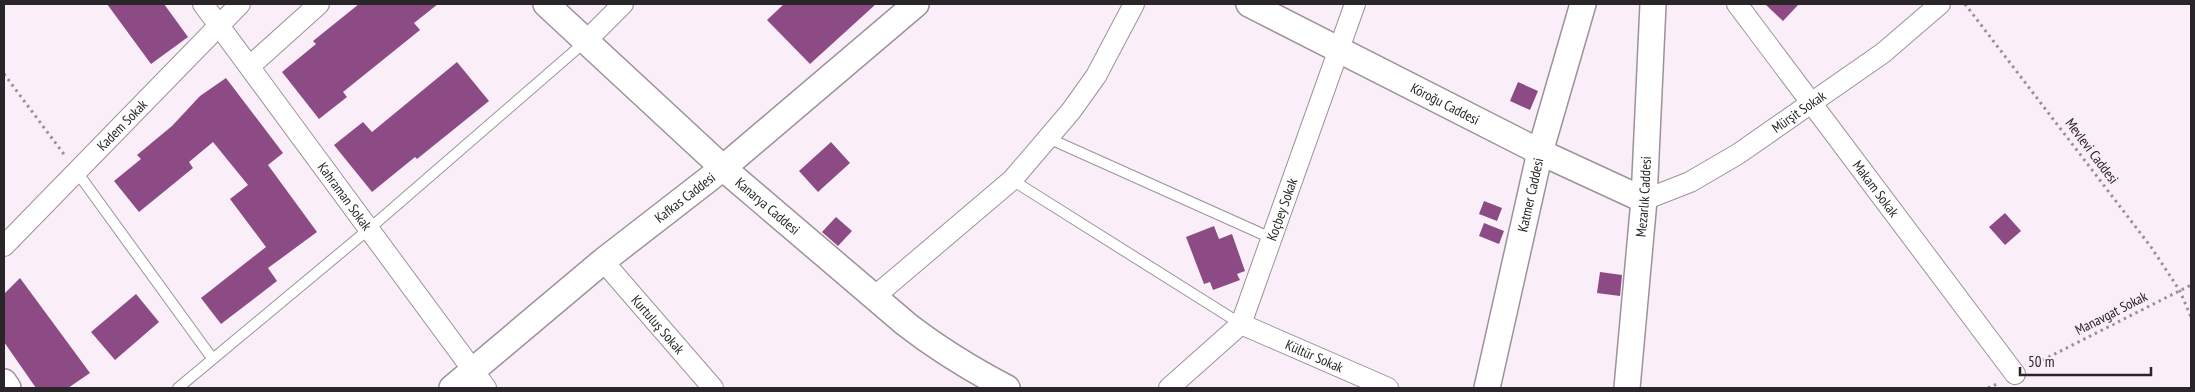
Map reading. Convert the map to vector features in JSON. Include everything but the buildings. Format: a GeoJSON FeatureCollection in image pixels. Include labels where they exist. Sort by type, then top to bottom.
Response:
{"type":"FeatureCollection","features":[{"type":"Feature","properties":{"kind":"street","name":"Kahraman Sokak"},"geometry":{"type":"LineString","coordinates":[[203,4],[479,380]]}},
{"type":"Feature","properties":{"kind":"street","name":"Kadem Sokak"},"geometry":{"type":"LineString","coordinates":[[4,246],[240,4]]}},
{"type":"Feature","properties":{"kind":"street"},"geometry":{"type":"LineString","coordinates":[[250,66],[320,4]]}},
{"type":"Feature","properties":{"kind":"street","name":"Kanarya Caddesi"},"geometry":{"type":"LineString","coordinates":[[546,4],[723,168],[874,297],[935,346],[1006,388]]}},
{"type":"Feature","properties":{"kind":"street"},"geometry":{"type":"LineString","coordinates":[[587,40],[623,4]]}},
{"type":"Feature","properties":{"kind":"street","name":"Kafkas Caddesi"},"geometry":{"type":"LineString","coordinates":[[452,388],[479,380],[603,261],[723,168],[916,4]]}},
{"type":"Feature","properties":{"kind":"street"},"geometry":{"type":"LineString","coordinates":[[874,297],[1012,180],[1071,111],[1096,76],[1134,4]]}},
{"type":"Feature","properties":{"kind":"street","name":"Köroğu Caddesi"},"geometry":{"type":"LineString","coordinates":[[1248,4],[1540,152],[1644,200]]}},
{"type":"Feature","properties":{"kind":"street","name":"Koçbey Sokak"},"geometry":{"type":"LineString","coordinates":[[1169,388],[1241,324],[1355,4]]}},
{"type":"Feature","properties":{"kind":"street","name":"Katmer Caddesi"},"geometry":{"type":"LineString","coordinates":[[1487,388],[1540,152],[1583,4]]}},
{"type":"Feature","properties":{"kind":"street","name":"Mezarlık Caddesi"},"geometry":{"type":"LineString","coordinates":[[1627,388],[1644,200],[1653,4]]}},
{"type":"Feature","properties":{"kind":"street","name":"Makam Sokak"},"geometry":{"type":"LineString","coordinates":[[1736,4],[2015,374]]}},
{"type":"Feature","properties":{"kind":"street","name":"Mürşit Sokak"},"geometry":{"type":"LineString","coordinates":[[1644,200],[1690,182],[1738,154],[1883,53],[1940,4]]}},
{"type":"Feature","properties":{"kind":"street","name":"Kurtuluş Sokak"},"geometry":{"type":"LineString","coordinates":[[603,261],[713,388]]}},
{"type":"Feature","properties":{"kind":"street","name":"Kültür Sokak"},"geometry":{"type":"LineString","coordinates":[[1241,324],[1388,388]]}},
{"type":"Feature","properties":{"kind":"street"},"geometry":{"type":"LineString","coordinates":[[4,382],[8,388]]}},
{"type":"Feature","properties":{"kind":"lane"},"geometry":{"type":"LineString","coordinates":[[178,388],[369,229],[587,40]]}},
{"type":"Feature","properties":{"kind":"lane"},"geometry":{"type":"LineString","coordinates":[[1048,138],[1272,238]]}},
{"type":"Feature","properties":{"kind":"lane"},"geometry":{"type":"LineString","coordinates":[[76,172],[212,358]]}},
{"type":"Feature","properties":{"kind":"lane"},"geometry":{"type":"LineString","coordinates":[[1012,180],[1241,324]]}},
{"type":"Feature","properties":{"kind":"path","name":"Mevlevi Caddesi"},"geometry":{"type":"LineString","coordinates":[[1965,4],[2151,247],[2180,291],[2191,317]]}},
{"type":"Feature","properties":{"kind":"path"},"geometry":{"type":"LineString","coordinates":[[4,74],[76,172]]}},
{"type":"Feature","properties":{"kind":"path","name":"Manavgat Sokak"},"geometry":{"type":"LineString","coordinates":[[1988,388],[2191,285]]}}]}
